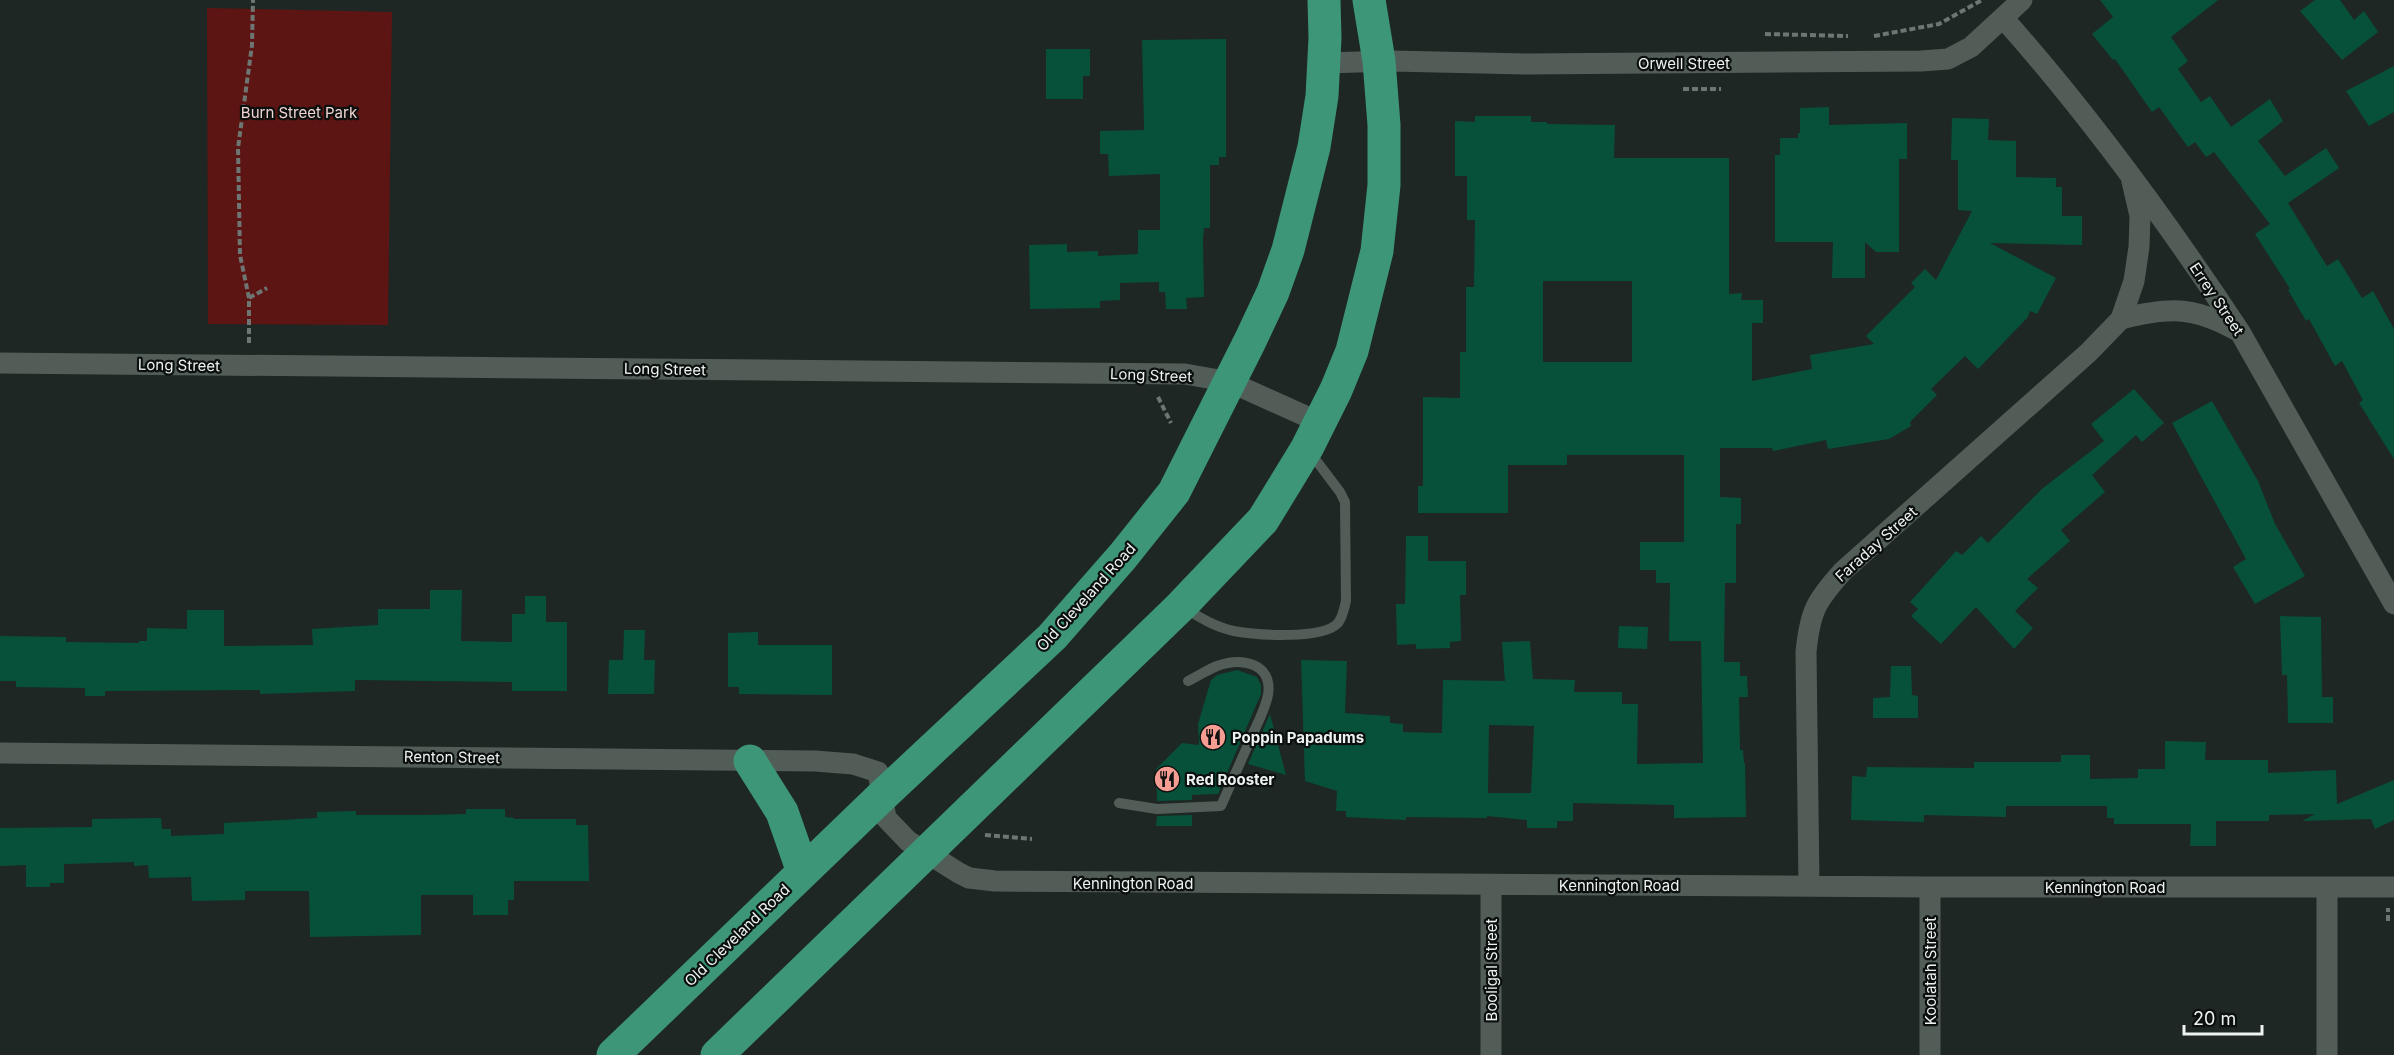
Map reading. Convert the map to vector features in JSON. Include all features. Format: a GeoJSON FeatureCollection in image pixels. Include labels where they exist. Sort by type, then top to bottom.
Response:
{"type":"FeatureCollection","features":[{"type":"Feature","properties":{"kind":"highway","name":"Old Cleveland Road"},"geometry":{"type":"LineString","coordinates":[[613,1055],[882,796],[1052,637],[1124,556],[1174,492],[1273,292],[1288,250],[1314,147],[1324,63],[1324,0]]}},
{"type":"Feature","properties":{"kind":"highway"},"geometry":{"type":"LineString","coordinates":[[717,1055],[1181,606],[1263,520],[1314,436],[1352,351],[1377,251],[1385,157],[1379,61],[1369,0]]}},
{"type":"Feature","properties":{"kind":"highway"},"geometry":{"type":"LineString","coordinates":[[750,761],[782,812],[803,872]]}},
{"type":"Feature","properties":{"kind":"street","name":"Orwell Street"},"geometry":{"type":"LineString","coordinates":[[1324,63],[1379,61],[1526,64],[1921,62],[1948,59],[1971,47],[2022,0]]}},
{"type":"Feature","properties":{"kind":"street","name":"Errey Street"},"geometry":{"type":"LineString","coordinates":[[2004,19],[2054,75],[2131,177],[2240,332],[2394,604]]}},
{"type":"Feature","properties":{"kind":"street","name":"Faraday Street"},"geometry":{"type":"LineString","coordinates":[[1809,886],[1806,652],[1809,621],[1816,604],[1843,571],[2064,375],[2121,319],[2134,281],[2139,247],[2140,216],[2131,177]]}},
{"type":"Feature","properties":{"kind":"street"},"geometry":{"type":"LineString","coordinates":[[2121,319],[2172,310],[2197,312],[2240,332]]}},
{"type":"Feature","properties":{"kind":"street","name":"Long Street"},"geometry":{"type":"LineString","coordinates":[[0,363],[1185,374],[1230,382],[1314,436]]}},
{"type":"Feature","properties":{"kind":"street","name":"Renton Street"},"geometry":{"type":"LineString","coordinates":[[0,753],[815,761],[853,764],[878,772],[882,796]]}},
{"type":"Feature","properties":{"kind":"street","name":"Kennington Road"},"geometry":{"type":"LineString","coordinates":[[882,796],[886,818],[908,841],[950,869],[969,878],[995,881],[1930,887],[2394,887]]}},
{"type":"Feature","properties":{"kind":"street","name":"Booligal Street"},"geometry":{"type":"LineString","coordinates":[[1491,885],[1491,1055]]}},
{"type":"Feature","properties":{"kind":"street","name":"Koolatah Street"},"geometry":{"type":"LineString","coordinates":[[1930,887],[1930,1055]]}},
{"type":"Feature","properties":{"kind":"street"},"geometry":{"type":"LineString","coordinates":[[2327,887],[2327,1055]]}},
{"type":"Feature","properties":{"kind":"lane"},"geometry":{"type":"LineString","coordinates":[[1181,606],[1206,621],[1234,631],[1293,635],[1322,631],[1337,624],[1343,614],[1346,601],[1345,502],[1314,436]]}},
{"type":"Feature","properties":{"kind":"lane"},"geometry":{"type":"LineString","coordinates":[[1119,803],[1156,809],[1221,806],[1262,714],[1268,696],[1269,683],[1265,673],[1248,663],[1215,667],[1188,681]]}},
{"type":"Feature","properties":{"kind":"path"},"geometry":{"type":"LineString","coordinates":[[249,365],[249,298],[240,255],[238,148],[252,45],[254,0]]}},
{"type":"Feature","properties":{"kind":"path"},"geometry":{"type":"LineString","coordinates":[[1872,36],[1939,24],[1982,0]]}},
{"type":"Feature","properties":{"kind":"path"},"geometry":{"type":"LineString","coordinates":[[1765,34],[1849,36]]}},
{"type":"Feature","properties":{"kind":"path"},"geometry":{"type":"LineString","coordinates":[[249,298],[267,288]]}},
{"type":"Feature","properties":{"kind":"path"},"geometry":{"type":"LineString","coordinates":[[1155,393],[1171,423]]}},
{"type":"Feature","properties":{"kind":"path"},"geometry":{"type":"LineString","coordinates":[[984,834],[1032,839]]}},
{"type":"Feature","properties":{"kind":"green space","name":"Burn Street Park"},"geometry":{"type":"Polygon","coordinates":[[[207,8],[392,12],[388,325],[208,324],[207,8]]]}},
{"type":"Feature","properties":{"kind":"building"},"geometry":{"type":"Polygon","coordinates":[[[2100,0],[2218,0],[2171,37],[2188,61],[2178,69],[2201,102],[2210,96],[2231,127],[2270,99],[2283,121],[2258,141],[2285,176],[2326,148],[2339,168],[2288,203],[2327,266],[2338,259],[2362,298],[2373,291],[2394,329],[2394,459],[2359,403],[2363,400],[2342,361],[2335,366],[2309,319],[2306,321],[2288,290],[2290,289],[2255,234],[2270,224],[2214,152],[2206,157],[2195,142],[2188,147],[2159,107],[2152,112],[2115,59],[2113,60],[2092,34],[2113,17],[2100,0]]]}},
{"type":"Feature","properties":{"kind":"building"},"geometry":{"type":"Polygon","coordinates":[[[2315,0],[2340,0],[2354,20],[2364,11],[2378,32],[2342,60],[2300,11],[2315,0]]]}},
{"type":"Feature","properties":{"kind":"building"},"geometry":{"type":"Polygon","coordinates":[[[1226,39],[1226,157],[1219,157],[1219,165],[1210,165],[1210,228],[1204,228],[1203,238],[1204,297],[1186,298],[1187,309],[1166,309],[1165,292],[1159,292],[1159,282],[1120,283],[1120,300],[1100,301],[1100,308],[1030,309],[1029,245],[1067,244],[1067,252],[1098,251],[1098,256],[1138,254],[1138,230],[1160,230],[1160,174],[1109,176],[1108,154],[1100,154],[1100,131],[1144,130],[1142,40],[1226,39]]]}},
{"type":"Feature","properties":{"kind":"building"},"geometry":{"type":"Polygon","coordinates":[[[1046,49],[1090,49],[1090,76],[1083,76],[1083,99],[1046,99],[1046,49]]]}},
{"type":"Feature","properties":{"kind":"building"},"geometry":{"type":"Polygon","coordinates":[[[2394,66],[2394,112],[2369,126],[2346,91],[2394,66]]]}},
{"type":"Feature","properties":{"kind":"building"},"geometry":{"type":"Polygon","coordinates":[[[1829,107],[1829,125],[1907,123],[1907,159],[1899,159],[1899,252],[1876,252],[1865,242],[1865,278],[1832,278],[1833,242],[1775,242],[1775,155],[1780,155],[1780,138],[1798,138],[1800,108],[1829,107]]]}},
{"type":"Feature","properties":{"kind":"building"},"geometry":{"type":"Polygon","coordinates":[[[1475,116],[1531,116],[1531,122],[1547,122],[1547,124],[1615,125],[1614,158],[1729,158],[1729,294],[1742,293],[1741,300],[1763,300],[1763,323],[1752,323],[1752,381],[1812,369],[1810,355],[1874,344],[1866,336],[1915,287],[1911,283],[1925,269],[1936,280],[1972,211],[1958,210],[1958,160],[1951,160],[1952,118],[1989,119],[1988,140],[2016,141],[2016,177],[2056,178],[2056,187],[2062,187],[2062,216],[2082,216],[2082,245],[1990,243],[2056,278],[2037,314],[2030,311],[2028,317],[1978,369],[1965,356],[1931,389],[1937,395],[1910,422],[1911,426],[1889,439],[1828,449],[1826,440],[1773,451],[1772,448],[1720,448],[1720,497],[1741,498],[1741,524],[1736,524],[1736,583],[1725,583],[1724,662],[1740,662],[1740,676],[1747,676],[1748,697],[1739,697],[1740,750],[1743,750],[1745,763],[1746,817],[1674,818],[1674,805],[1573,803],[1573,821],[1557,821],[1557,828],[1527,828],[1527,820],[1487,816],[1487,818],[1406,817],[1406,820],[1346,817],[1346,811],[1336,811],[1337,791],[1305,781],[1301,660],[1347,661],[1345,713],[1390,716],[1390,723],[1403,724],[1403,732],[1442,733],[1443,680],[1505,681],[1502,642],[1530,641],[1533,679],[1575,680],[1574,692],[1622,692],[1622,704],[1638,704],[1637,764],[1703,763],[1701,641],[1669,641],[1670,583],[1656,583],[1656,570],[1640,570],[1640,542],[1684,542],[1684,455],[1567,455],[1567,465],[1508,465],[1508,513],[1418,513],[1418,486],[1423,486],[1423,397],[1460,398],[1460,352],[1466,352],[1466,287],[1474,287],[1475,220],[1467,220],[1467,176],[1455,176],[1455,121],[1475,122],[1475,116]],[[1543,281],[1543,362],[1632,362],[1632,281],[1543,281]],[[1489,725],[1488,793],[1531,793],[1534,726],[1489,725]]]}},
{"type":"Feature","properties":{"kind":"building"},"geometry":{"type":"Polygon","coordinates":[[[2134,389],[2164,423],[2142,442],[2136,435],[2092,475],[2105,492],[2061,530],[2070,541],[2027,579],[2038,588],[2015,611],[2033,628],[2014,649],[1976,607],[1941,644],[1911,616],[1918,609],[1910,602],[1956,551],[1962,555],[1981,536],[1988,543],[2043,488],[2104,441],[2091,424],[2134,389]]]}},
{"type":"Feature","properties":{"kind":"building"},"geometry":{"type":"Polygon","coordinates":[[[2212,401],[2258,481],[2275,524],[2305,576],[2255,604],[2233,567],[2246,559],[2172,423],[2212,401]]]}},
{"type":"Feature","properties":{"kind":"building"},"geometry":{"type":"Polygon","coordinates":[[[1406,536],[1428,536],[1428,561],[1466,561],[1466,595],[1460,595],[1461,641],[1450,642],[1450,648],[1416,649],[1416,644],[1397,645],[1396,604],[1405,604],[1406,536]]]}},
{"type":"Feature","properties":{"kind":"building"},"geometry":{"type":"Polygon","coordinates":[[[430,590],[462,590],[461,641],[512,642],[512,614],[525,614],[525,596],[546,596],[546,622],[567,622],[567,691],[512,691],[512,682],[355,680],[355,691],[260,694],[260,690],[105,691],[105,696],[85,696],[85,688],[16,687],[16,681],[0,681],[0,636],[66,637],[66,642],[139,643],[139,641],[147,641],[147,628],[187,629],[187,610],[224,610],[224,646],[313,645],[312,629],[378,625],[378,609],[430,609],[430,590]]]}},
{"type":"Feature","properties":{"kind":"building"},"geometry":{"type":"Polygon","coordinates":[[[2280,616],[2321,617],[2322,697],[2333,697],[2333,723],[2288,723],[2287,675],[2282,675],[2280,616]]]}},
{"type":"Feature","properties":{"kind":"building"},"geometry":{"type":"Polygon","coordinates":[[[1619,626],[1648,627],[1647,649],[1618,648],[1619,626]]]}},
{"type":"Feature","properties":{"kind":"building"},"geometry":{"type":"Polygon","coordinates":[[[624,630],[645,630],[644,660],[655,660],[654,694],[608,694],[609,660],[623,660],[624,630]]]}},
{"type":"Feature","properties":{"kind":"building"},"geometry":{"type":"Polygon","coordinates":[[[758,632],[758,645],[832,645],[832,695],[739,694],[739,687],[728,687],[728,633],[758,632]]]}},
{"type":"Feature","properties":{"kind":"building"},"geometry":{"type":"Polygon","coordinates":[[[1891,666],[1911,666],[1912,695],[1918,696],[1918,718],[1873,718],[1873,698],[1890,697],[1891,666]]]}},
{"type":"Feature","properties":{"kind":"building"},"geometry":{"type":"Polygon","coordinates":[[[1237,670],[1257,677],[1261,685],[1261,694],[1218,794],[1192,795],[1192,800],[1157,801],[1156,769],[1182,743],[1199,745],[1198,724],[1211,680],[1217,675],[1237,670]]]}},
{"type":"Feature","properties":{"kind":"building"},"geometry":{"type":"Polygon","coordinates":[[[1270,714],[1286,775],[1248,764],[1270,714]]]}},
{"type":"Feature","properties":{"kind":"building"},"geometry":{"type":"Polygon","coordinates":[[[2165,741],[2206,742],[2205,760],[2268,760],[2268,773],[2336,770],[2337,804],[2394,780],[2394,820],[2375,829],[2371,819],[2302,821],[2315,814],[2269,815],[2269,821],[2216,821],[2216,846],[2190,846],[2191,824],[2114,824],[2114,818],[2107,818],[2107,806],[2006,806],[2006,817],[1924,815],[1924,822],[1851,820],[1852,776],[1866,777],[1867,767],[1974,768],[1974,762],[2061,762],[2061,755],[2090,755],[2090,779],[2138,778],[2138,769],[2165,769],[2165,741]]]}},
{"type":"Feature","properties":{"kind":"building"},"geometry":{"type":"Polygon","coordinates":[[[466,809],[505,809],[505,817],[514,819],[576,819],[576,825],[588,825],[589,881],[514,881],[514,900],[508,900],[508,915],[473,915],[473,895],[421,895],[421,935],[310,937],[309,891],[245,891],[245,900],[192,901],[191,877],[149,878],[148,865],[134,866],[134,862],[64,864],[64,883],[50,883],[50,887],[26,887],[26,865],[0,866],[0,828],[92,827],[92,819],[161,818],[162,829],[171,829],[171,836],[224,834],[224,823],[317,818],[317,812],[356,811],[356,815],[427,815],[466,814],[466,809]]]}},
{"type":"Feature","properties":{"kind":"building"},"geometry":{"type":"Polygon","coordinates":[[[1192,815],[1192,826],[1156,826],[1157,816],[1192,815]]]}},
{"type":"Feature","properties":{"kind":"place","name":"Poppin Papadums"},"geometry":{"type":"Point","coordinates":[1213,737]}},
{"type":"Feature","properties":{"kind":"place","name":"Red Rooster"},"geometry":{"type":"Point","coordinates":[1167,779]}}]}
